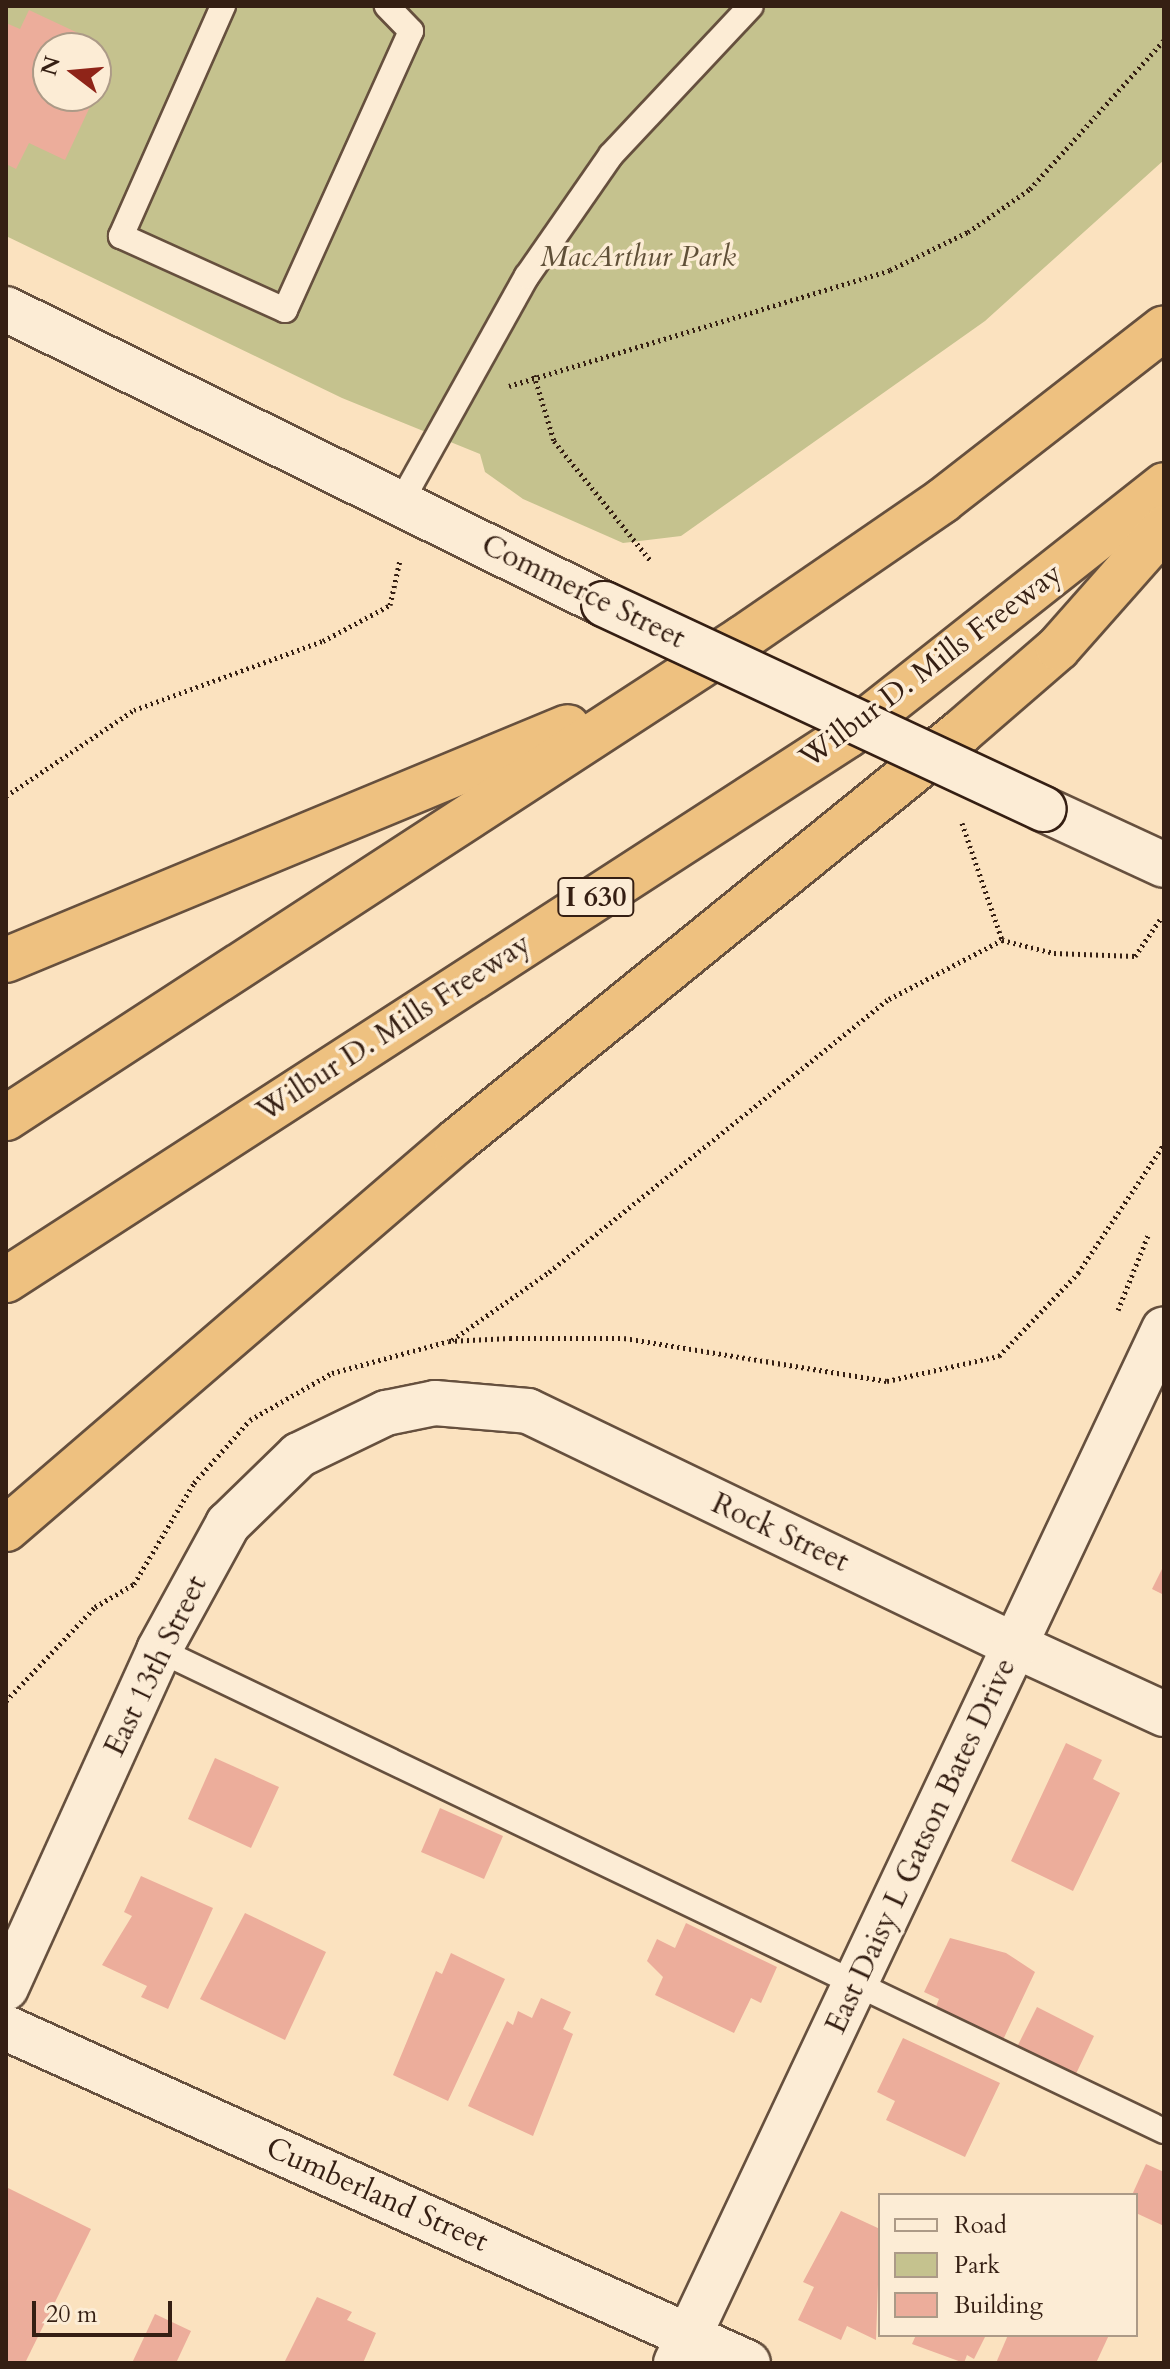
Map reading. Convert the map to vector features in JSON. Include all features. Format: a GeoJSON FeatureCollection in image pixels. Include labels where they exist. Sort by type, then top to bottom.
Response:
{"type":"FeatureCollection","features":[{"type":"Feature","properties":{"kind":"highway"},"geometry":{"type":"LineString","coordinates":[[6,1118],[666,686],[942,501],[1164,328]]}},
{"type":"Feature","properties":{"kind":"highway","name":"Wilbur D. Mills Freeway"},"geometry":{"type":"LineString","coordinates":[[6,1280],[848,735],[1164,485]]}},
{"type":"Feature","properties":{"kind":"highway"},"geometry":{"type":"LineString","coordinates":[[6,1529],[457,1141],[961,732],[1058,648],[1164,528]]}},
{"type":"Feature","properties":{"kind":"highway"},"geometry":{"type":"LineString","coordinates":[[6,960],[666,686]]}},
{"type":"Feature","properties":{"kind":"street","name":"Commerce Street"},"geometry":{"type":"LineString","coordinates":[[6,309],[604,604],[1164,865]]}},
{"type":"Feature","properties":{"kind":"street","name":"East Daisy L Gatson Bates Drive"},"geometry":{"type":"LineString","coordinates":[[683,2349],[1164,1329]]}},
{"type":"Feature","properties":{"kind":"street","name":"Rock Street"},"geometry":{"type":"LineString","coordinates":[[386,1413],[435,1403],[528,1411],[1164,1714]]}},
{"type":"Feature","properties":{"kind":"street","name":"East 13th Street"},"geometry":{"type":"LineString","coordinates":[[6,1988],[159,1650],[228,1524],[260,1487],[341,1431],[386,1413]]}},
{"type":"Feature","properties":{"kind":"street","name":"Cumberland Street"},"geometry":{"type":"LineString","coordinates":[[6,2028],[683,2349],[748,2363]]}},
{"type":"Feature","properties":{"kind":"lane"},"geometry":{"type":"LineString","coordinates":[[223,6],[121,236],[285,310],[411,31],[387,6]]}},
{"type":"Feature","properties":{"kind":"lane"},"geometry":{"type":"LineString","coordinates":[[401,502],[527,276],[603,167],[751,6]]}},
{"type":"Feature","properties":{"kind":"lane"},"geometry":{"type":"LineString","coordinates":[[159,1650],[1164,2131]]}},
{"type":"Feature","properties":{"kind":"path"},"geometry":{"type":"LineString","coordinates":[[509,386],[534,375],[890,270],[968,232],[1030,189],[1164,40]]}},
{"type":"Feature","properties":{"kind":"path"},"geometry":{"type":"LineString","coordinates":[[534,375],[554,441],[651,561]]}},
{"type":"Feature","properties":{"kind":"path"},"geometry":{"type":"LineString","coordinates":[[6,796],[134,710],[323,641],[390,605],[400,560]]}},
{"type":"Feature","properties":{"kind":"path"},"geometry":{"type":"LineString","coordinates":[[961,822],[1002,940]]}},
{"type":"Feature","properties":{"kind":"path"},"geometry":{"type":"LineString","coordinates":[[1161,918],[1135,956],[1054,953],[1002,940],[889,999],[549,1272],[449,1341],[624,1338],[887,1381],[999,1356],[1078,1273],[1164,1144]]}},
{"type":"Feature","properties":{"kind":"green space","name":"MacArthur Park"},"geometry":{"type":"Polygon","coordinates":[[[6,6],[1164,6],[1164,160],[985,321],[681,536],[623,543],[523,499],[485,472],[480,454],[342,398],[6,236],[6,6]]]}},
{"type":"Feature","properties":{"kind":"building"},"geometry":{"type":"Polygon","coordinates":[[[29,10],[76,32],[32,32],[32,112],[88,112],[65,160],[29,143],[16,169],[6,164],[6,23],[20,29],[29,10]]]}},
{"type":"Feature","properties":{"kind":"building"},"geometry":{"type":"Polygon","coordinates":[[[1164,1565],[1164,1595],[1152,1589],[1164,1565]]]}},
{"type":"Feature","properties":{"kind":"building"},"geometry":{"type":"Polygon","coordinates":[[[1066,1743],[1102,1760],[1093,1779],[1120,1793],[1073,1891],[1011,1861],[1066,1743]]]}},
{"type":"Feature","properties":{"kind":"building"},"geometry":{"type":"Polygon","coordinates":[[[215,1758],[279,1787],[251,1848],[188,1819],[215,1758]]]}},
{"type":"Feature","properties":{"kind":"building"},"geometry":{"type":"Polygon","coordinates":[[[440,1808],[503,1836],[484,1879],[421,1852],[440,1808]]]}},
{"type":"Feature","properties":{"kind":"building"},"geometry":{"type":"Polygon","coordinates":[[[141,1876],[213,1908],[168,2009],[141,1997],[147,1986],[102,1965],[132,1916],[124,1912],[141,1876]]]}},
{"type":"Feature","properties":{"kind":"building"},"geometry":{"type":"Polygon","coordinates":[[[245,1913],[326,1952],[285,2040],[200,1999],[245,1913]]]}},
{"type":"Feature","properties":{"kind":"building"},"geometry":{"type":"Polygon","coordinates":[[[686,1923],[777,1967],[761,2003],[751,1998],[734,2033],[655,1995],[663,1977],[647,1961],[657,1939],[675,1948],[686,1923]]]}},
{"type":"Feature","properties":{"kind":"building"},"geometry":{"type":"Polygon","coordinates":[[[950,1938],[1006,1953],[1035,1972],[1002,2042],[935,2009],[939,1999],[924,1992],[950,1938]]]}},
{"type":"Feature","properties":{"kind":"building"},"geometry":{"type":"Polygon","coordinates":[[[451,1953],[505,1979],[448,2101],[393,2075],[436,1971],[442,1974],[451,1953]]]}},
{"type":"Feature","properties":{"kind":"building"},"geometry":{"type":"Polygon","coordinates":[[[541,1998],[571,2012],[563,2029],[573,2034],[533,2136],[468,2106],[507,2021],[513,2025],[518,2011],[532,2018],[541,1998]]]}},
{"type":"Feature","properties":{"kind":"building"},"geometry":{"type":"Polygon","coordinates":[[[1037,2007],[1094,2036],[1074,2078],[1016,2049],[1037,2007]]]}},
{"type":"Feature","properties":{"kind":"building"},"geometry":{"type":"Polygon","coordinates":[[[903,2038],[1000,2083],[965,2157],[886,2120],[895,2101],[877,2092],[903,2038]]]}},
{"type":"Feature","properties":{"kind":"building"},"geometry":{"type":"Polygon","coordinates":[[[1146,2164],[1164,2172],[1164,2226],[1138,2214],[1138,2193],[1133,2193],[1146,2164]]]}},
{"type":"Feature","properties":{"kind":"building"},"geometry":{"type":"Polygon","coordinates":[[[6,2187],[91,2229],[25,2363],[6,2363],[6,2187]]]}},
{"type":"Feature","properties":{"kind":"building"},"geometry":{"type":"Polygon","coordinates":[[[841,2211],[878,2228],[876,2340],[847,2326],[841,2340],[798,2320],[814,2287],[803,2282],[841,2211]]]}},
{"type":"Feature","properties":{"kind":"building"},"geometry":{"type":"Polygon","coordinates":[[[317,2297],[352,2312],[347,2320],[376,2333],[363,2363],[284,2363],[317,2297]]]}},
{"type":"Feature","properties":{"kind":"building"},"geometry":{"type":"Polygon","coordinates":[[[155,2314],[191,2331],[176,2363],[132,2363],[155,2314]]]}},
{"type":"Feature","properties":{"kind":"building"},"geometry":{"type":"Polygon","coordinates":[[[915,2337],[985,2337],[974,2359],[967,2355],[964,2363],[912,2344],[915,2337]]]}},
{"type":"Feature","properties":{"kind":"building"},"geometry":{"type":"Polygon","coordinates":[[[1007,2337],[1108,2337],[1096,2363],[996,2363],[1007,2337]]]}}]}
